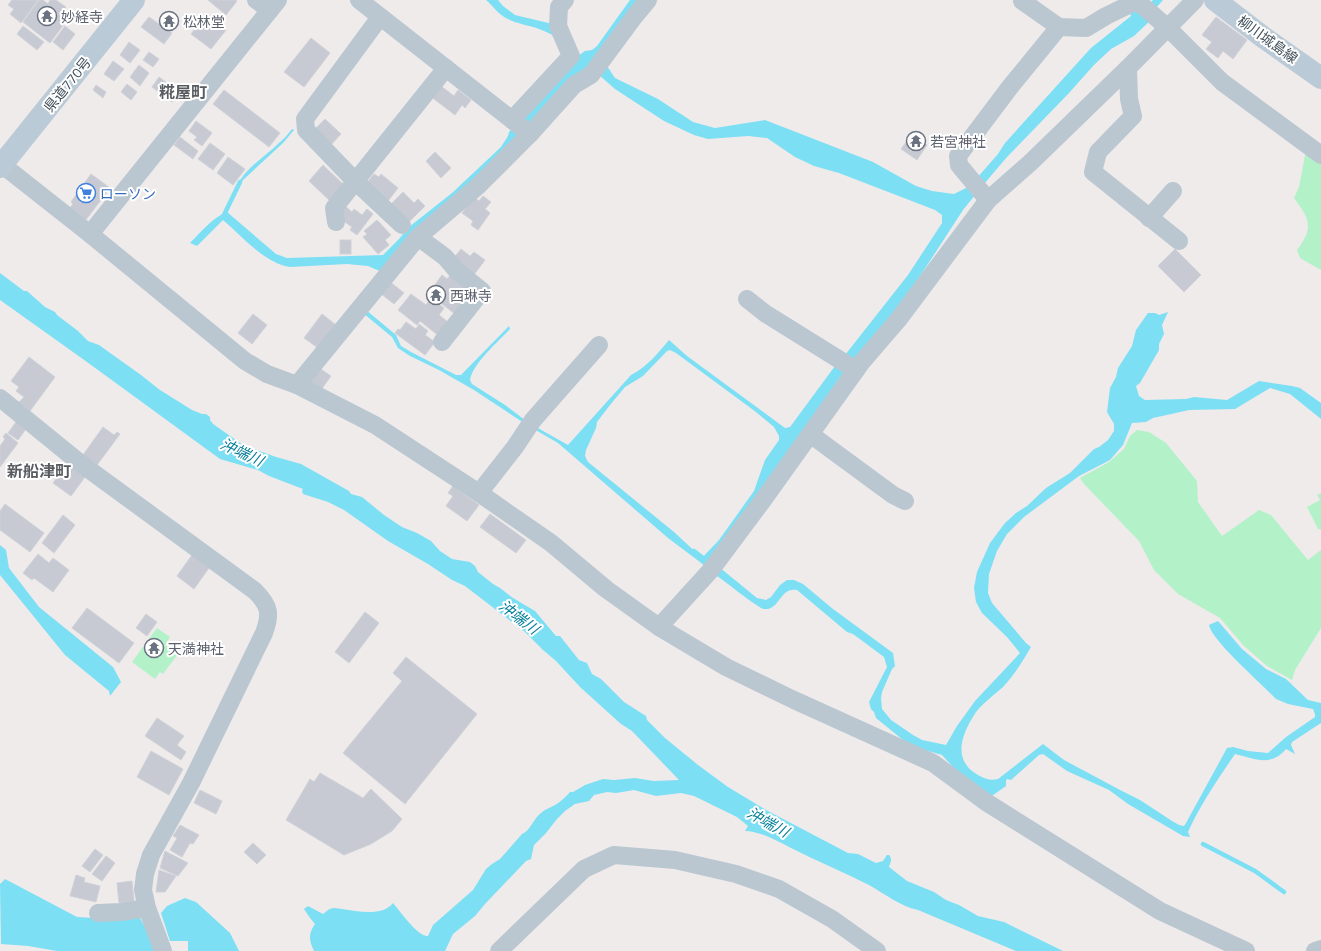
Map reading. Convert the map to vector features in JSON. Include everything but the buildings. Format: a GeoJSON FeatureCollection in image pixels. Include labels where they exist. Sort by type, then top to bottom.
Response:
{"type":"FeatureCollection","features":[{"type":"Feature","properties":{"kind":"main road","name":"県道770号"},"geometry":{"type":"LineString","coordinates":[[1,165],[134,0]]}},
{"type":"Feature","properties":{"kind":"main road","name":"柳川城島線"},"geometry":{"type":"LineString","coordinates":[[1215,0],[1263,37],[1321,78]]}},
{"type":"Feature","properties":{"kind":"street"},"geometry":{"type":"LineString","coordinates":[[359,0],[528,133]]}},
{"type":"Feature","properties":{"kind":"street"},"geometry":{"type":"LineString","coordinates":[[512,120],[571,56],[561,36],[558,26],[560,8],[565,0]]}},
{"type":"Feature","properties":{"kind":"street"},"geometry":{"type":"LineString","coordinates":[[297,385],[418,237],[478,186],[574,85],[591,75],[648,0]]}},
{"type":"Feature","properties":{"kind":"street"},"geometry":{"type":"LineString","coordinates":[[659,627],[713,566],[763,500],[810,434],[848,366],[898,320],[985,197],[1030,163],[1128,68],[1195,0]]}},
{"type":"Feature","properties":{"kind":"street"},"geometry":{"type":"LineString","coordinates":[[1022,1],[1059,27],[1086,28],[1106,16],[1137,1],[1168,28],[1222,82],[1321,155]]}},
{"type":"Feature","properties":{"kind":"street"},"geometry":{"type":"LineString","coordinates":[[90,234],[268,4]]}},
{"type":"Feature","properties":{"kind":"street"},"geometry":{"type":"LineString","coordinates":[[380,17],[305,118],[306,130],[356,182],[402,225]]}},
{"type":"Feature","properties":{"kind":"street"},"geometry":{"type":"LineString","coordinates":[[985,197],[959,165],[958,156],[1010,87],[1059,27]]}},
{"type":"Feature","properties":{"kind":"street"},"geometry":{"type":"LineString","coordinates":[[336,222],[334,208],[446,68]]}},
{"type":"Feature","properties":{"kind":"street"},"geometry":{"type":"LineString","coordinates":[[1128,68],[1129,99],[1133,116],[1098,152],[1092,172],[1179,241]]}},
{"type":"Feature","properties":{"kind":"street"},"geometry":{"type":"LineString","coordinates":[[1,165],[90,234],[245,361],[267,374],[297,385],[375,425],[479,493],[551,543],[606,589],[659,627],[726,667],[932,763],[986,802],[1160,911],[1246,951]]}},
{"type":"Feature","properties":{"kind":"street"},"geometry":{"type":"LineString","coordinates":[[1150,218],[1173,191]]}},
{"type":"Feature","properties":{"kind":"street"},"geometry":{"type":"LineString","coordinates":[[418,237],[445,257],[457,271],[482,291],[442,342]]}},
{"type":"Feature","properties":{"kind":"street"},"geometry":{"type":"LineString","coordinates":[[747,299],[766,314],[848,366]]}},
{"type":"Feature","properties":{"kind":"street"},"geometry":{"type":"LineString","coordinates":[[479,493],[530,424],[599,345]]}},
{"type":"Feature","properties":{"kind":"street"},"geometry":{"type":"LineString","coordinates":[[0,398],[80,463],[255,591],[264,600],[269,613],[268,622],[264,633],[191,783],[151,855],[145,874],[143,890],[147,908],[163,951]]}},
{"type":"Feature","properties":{"kind":"street"},"geometry":{"type":"LineString","coordinates":[[810,434],[893,495],[905,501]]}},
{"type":"Feature","properties":{"kind":"street"},"geometry":{"type":"LineString","coordinates":[[499,951],[584,869],[614,855],[674,860],[736,874],[779,889],[832,919],[877,951]]}},
{"type":"Feature","properties":{"kind":"street"},"geometry":{"type":"LineString","coordinates":[[98,913],[121,912],[147,908]]}},
{"type":"Feature","properties":{"kind":"street"},"geometry":{"type":"LineString","coordinates":[[1315,951],[1321,949]]}},
{"type":"Feature","properties":{"kind":"green space"},"geometry":{"type":"Polygon","coordinates":[[[1308,151],[1321,162],[1321,270],[1300,258],[1297,250],[1306,235],[1308,224],[1304,212],[1294,198],[1299,187],[1305,155],[1308,151]]]}},
{"type":"Feature","properties":{"kind":"green space"},"geometry":{"type":"Polygon","coordinates":[[[1137,430],[1149,432],[1166,443],[1197,481],[1198,502],[1222,536],[1259,510],[1271,515],[1308,560],[1321,550],[1321,628],[1295,670],[1292,680],[1267,666],[1244,646],[1220,618],[1178,594],[1154,570],[1139,541],[1080,478],[1109,462],[1124,449],[1130,436],[1137,430]]]}},
{"type":"Feature","properties":{"kind":"green space"},"geometry":{"type":"Polygon","coordinates":[[[1321,493],[1321,530],[1318,529],[1307,507],[1320,500],[1317,495],[1321,493]]]}},
{"type":"Feature","properties":{"kind":"green space"},"geometry":{"type":"Polygon","coordinates":[[[157,628],[170,637],[165,645],[178,654],[163,674],[160,672],[155,679],[132,662],[157,628]]]}},
{"type":"Feature","properties":{"kind":"water"},"geometry":{"type":"Polygon","coordinates":[[[486,0],[498,0],[515,15],[557,25],[556,37],[541,30],[510,20],[500,14],[486,0]]]}},
{"type":"Feature","properties":{"kind":"water"},"geometry":{"type":"Polygon","coordinates":[[[630,0],[642,0],[601,55],[382,272],[368,266],[347,264],[290,267],[280,265],[254,248],[223,220],[197,246],[190,243],[212,222],[227,212],[276,254],[287,258],[383,255],[409,227],[452,193],[501,147],[509,132],[578,56],[585,51],[592,50],[597,46],[630,0]]]}},
{"type":"Feature","properties":{"kind":"water"},"geometry":{"type":"Polygon","coordinates":[[[1153,0],[1163,0],[1148,17],[1151,20],[1134,36],[1111,49],[1094,65],[1007,157],[963,210],[893,315],[845,370],[707,568],[668,538],[558,443],[534,429],[536,427],[568,445],[631,375],[647,364],[669,340],[687,356],[785,428],[790,427],[835,366],[908,275],[942,223],[942,215],[935,210],[839,173],[814,166],[795,157],[767,138],[748,136],[708,139],[694,135],[664,121],[615,89],[599,75],[607,66],[615,78],[658,99],[693,122],[715,128],[765,120],[873,162],[916,186],[932,191],[954,194],[970,186],[998,154],[1005,143],[1091,48],[1131,16],[1128,9],[1142,13],[1153,0]],[[670,350],[667,351],[643,376],[625,387],[597,422],[585,456],[588,462],[674,532],[702,558],[719,540],[754,491],[765,460],[779,440],[779,436],[774,427],[756,412],[670,350]]]}},
{"type":"Feature","properties":{"kind":"water"},"geometry":{"type":"Polygon","coordinates":[[[292,129],[294,130],[283,143],[243,180],[238,188],[237,186],[245,174],[283,140],[292,129]]]}},
{"type":"Feature","properties":{"kind":"water","name":"沖端川"},"geometry":{"type":"Polygon","coordinates":[[[0,273],[24,291],[27,291],[45,307],[55,312],[88,341],[99,345],[160,390],[192,410],[206,414],[210,417],[213,424],[243,445],[301,464],[349,491],[351,494],[362,497],[402,527],[431,541],[440,551],[452,559],[470,562],[475,566],[478,572],[493,584],[535,611],[556,636],[560,636],[579,660],[587,663],[592,674],[601,679],[624,702],[646,716],[647,720],[665,738],[728,787],[766,810],[848,853],[858,854],[876,863],[883,861],[887,855],[889,855],[891,860],[889,867],[907,881],[934,892],[946,900],[959,905],[978,916],[1004,922],[1063,951],[1016,951],[905,906],[869,885],[768,837],[751,831],[745,831],[748,826],[737,817],[694,796],[681,793],[656,796],[634,790],[616,793],[607,792],[594,795],[589,801],[575,804],[565,811],[534,845],[531,859],[526,861],[475,916],[453,934],[445,951],[314,951],[310,937],[311,931],[315,924],[304,909],[308,906],[323,914],[329,909],[333,908],[362,912],[376,912],[383,910],[393,903],[414,928],[428,936],[433,925],[473,890],[486,869],[500,859],[522,834],[528,830],[538,815],[565,798],[570,792],[603,779],[614,780],[635,778],[654,781],[679,780],[632,731],[621,724],[580,687],[556,661],[525,632],[465,586],[452,580],[388,541],[344,510],[328,502],[303,494],[303,489],[269,476],[258,470],[220,459],[0,300],[0,273]]]}},
{"type":"Feature","properties":{"kind":"water"},"geometry":{"type":"Polygon","coordinates":[[[366,310],[396,335],[401,346],[456,375],[461,375],[509,326],[510,329],[481,360],[472,373],[470,380],[472,384],[525,420],[524,423],[474,390],[398,348],[392,337],[363,313],[366,310]]]}},
{"type":"Feature","properties":{"kind":"water"},"geometry":{"type":"Polygon","coordinates":[[[1168,312],[1162,325],[1164,334],[1159,344],[1159,350],[1140,383],[1136,386],[1139,396],[1145,400],[1186,399],[1194,397],[1227,400],[1259,381],[1300,388],[1321,403],[1321,419],[1290,394],[1270,388],[1235,409],[1189,410],[1153,418],[1146,422],[1132,423],[1123,445],[1110,460],[1079,476],[1024,517],[1007,534],[997,551],[989,574],[988,593],[992,603],[1031,647],[1018,668],[1003,687],[976,712],[963,737],[962,754],[964,762],[970,769],[983,778],[995,780],[1043,744],[1064,760],[1140,800],[1172,821],[1184,826],[1227,748],[1233,747],[1248,751],[1268,753],[1286,737],[1315,717],[1313,709],[1288,704],[1276,699],[1238,662],[1218,641],[1212,632],[1209,625],[1218,621],[1242,649],[1266,669],[1286,679],[1308,700],[1321,703],[1321,723],[1292,742],[1291,745],[1295,754],[1286,749],[1275,758],[1262,760],[1235,754],[1198,812],[1188,832],[1190,837],[1183,836],[1128,804],[1109,790],[1067,771],[1043,754],[1039,755],[1011,780],[1007,779],[1006,786],[989,798],[953,767],[942,755],[921,749],[903,740],[876,718],[869,702],[887,667],[884,657],[853,634],[847,632],[797,590],[786,592],[777,603],[769,609],[764,609],[713,573],[719,567],[757,598],[766,600],[771,597],[780,585],[787,580],[794,580],[803,584],[833,609],[893,653],[895,666],[892,669],[881,698],[882,709],[891,720],[922,740],[946,745],[957,726],[975,701],[1020,653],[1007,637],[982,613],[976,602],[974,588],[977,572],[990,543],[1005,523],[1016,513],[1027,506],[1046,488],[1070,473],[1094,449],[1108,440],[1114,431],[1114,424],[1107,412],[1110,388],[1116,377],[1118,368],[1132,346],[1136,330],[1148,313],[1155,313],[1159,315],[1168,312]]]}},
{"type":"Feature","properties":{"kind":"water"},"geometry":{"type":"Polygon","coordinates":[[[0,545],[6,550],[9,568],[39,607],[113,667],[121,682],[110,696],[109,691],[65,655],[0,575],[0,545]]]}},
{"type":"Feature","properties":{"kind":"water"},"geometry":{"type":"Polygon","coordinates":[[[5,879],[77,917],[95,918],[139,916],[158,951],[57,951],[28,946],[1,944],[0,884],[5,879]]]}},
{"type":"Feature","properties":{"kind":"water"},"geometry":{"type":"Polygon","coordinates":[[[185,898],[196,902],[230,933],[239,951],[188,951],[188,941],[170,941],[161,913],[167,906],[185,898]]]}},
{"type":"Feature","properties":{"kind":"waterway"},"geometry":{"type":"LineString","coordinates":[[223,217],[240,182]]}},
{"type":"Feature","properties":{"kind":"waterway"},"geometry":{"type":"LineString","coordinates":[[694,551],[707,561]]}},
{"type":"Feature","properties":{"kind":"waterway"},"geometry":{"type":"LineString","coordinates":[[1203,844],[1255,871],[1284,892]]}},
{"type":"Feature","properties":{"kind":"place","name":"妙経寺"},"geometry":{"type":"Point","coordinates":[47,16]}},
{"type":"Feature","properties":{"kind":"place","name":"松林堂"},"geometry":{"type":"Point","coordinates":[169,21]}},
{"type":"Feature","properties":{"kind":"place","name":"若宮神社"},"geometry":{"type":"Point","coordinates":[916,141]}},
{"type":"Feature","properties":{"kind":"place","name":"ローソン"},"geometry":{"type":"Point","coordinates":[86,193]}},
{"type":"Feature","properties":{"kind":"place","name":"西琳寺"},"geometry":{"type":"Point","coordinates":[436,295]}},
{"type":"Feature","properties":{"kind":"place","name":"天満神社"},"geometry":{"type":"Point","coordinates":[154,648]}},
{"type":"Feature","properties":{"kind":"district","name":"糀屋町"},"geometry":{"type":"Point","coordinates":[183,92]}},
{"type":"Feature","properties":{"kind":"district","name":"新船津町"},"geometry":{"type":"Point","coordinates":[39,471]}}]}
